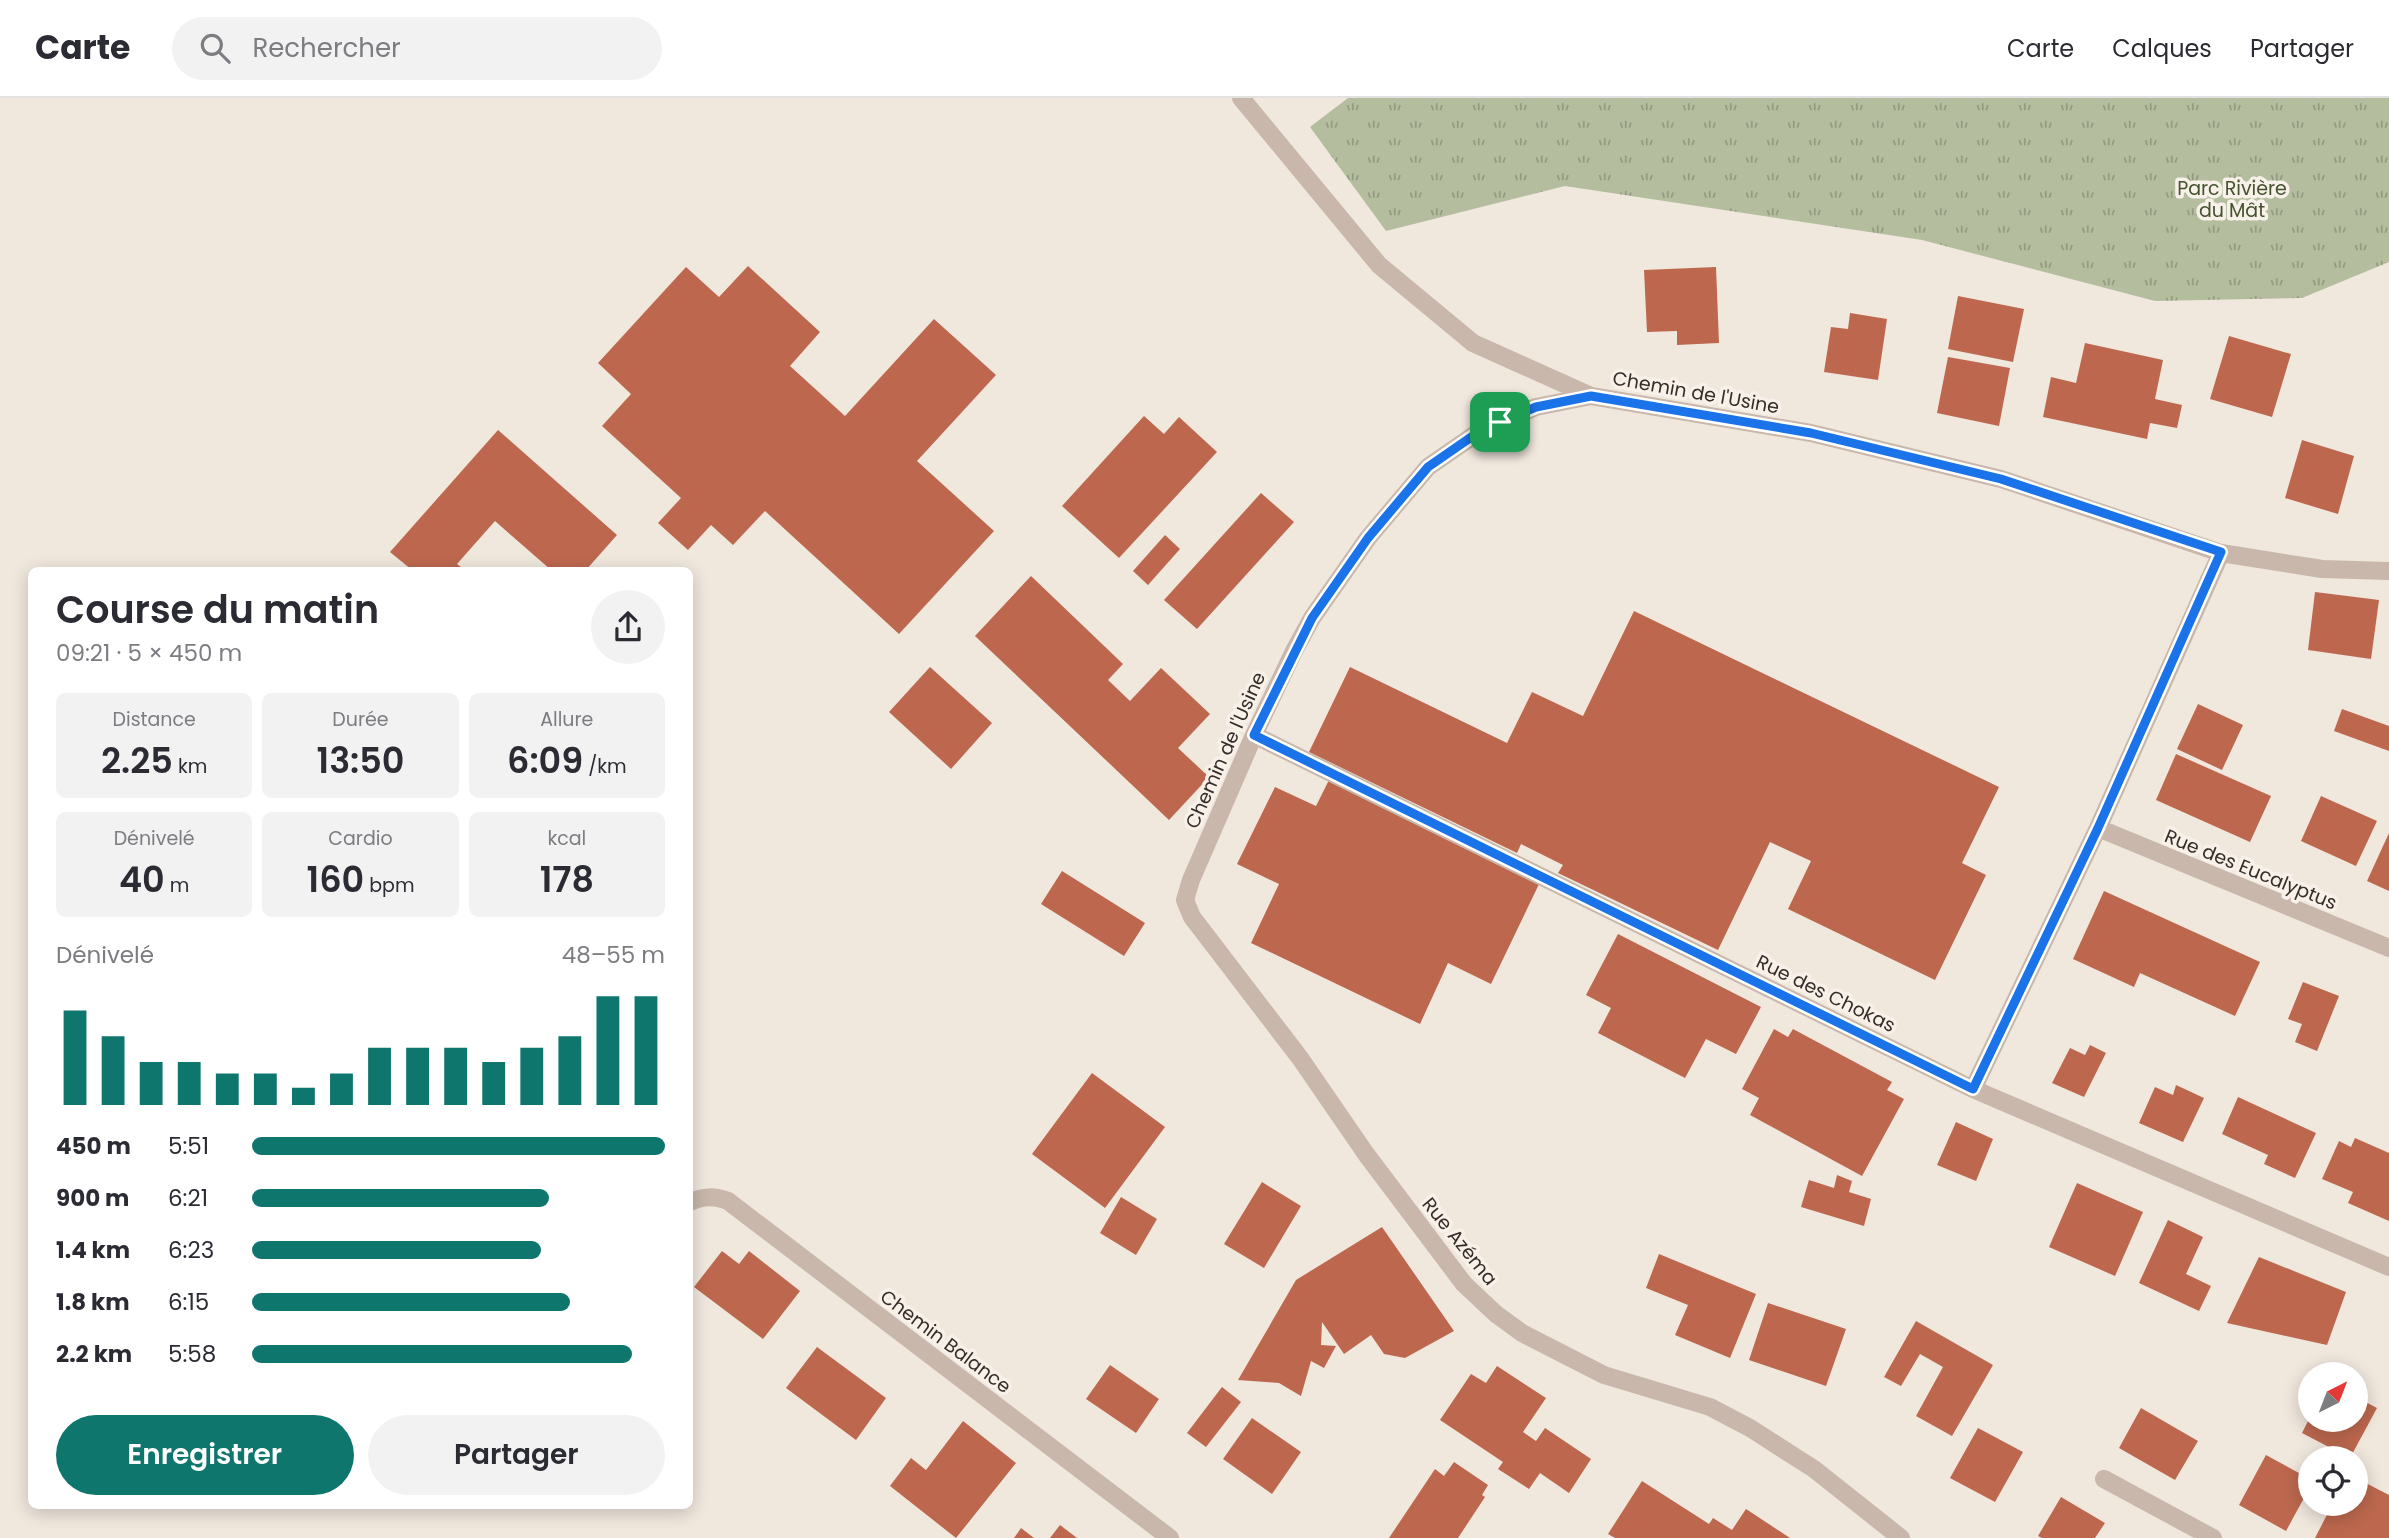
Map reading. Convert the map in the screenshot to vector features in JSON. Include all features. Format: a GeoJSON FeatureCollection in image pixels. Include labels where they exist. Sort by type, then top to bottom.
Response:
{"type":"FeatureCollection","features":[{"type":"Feature","properties":{"kind":"street"},"geometry":{"type":"LineString","coordinates":[[1241,98],[1379,265],[1473,343],[1591,396]]}},
{"type":"Feature","properties":{"kind":"street","name":"Chemin de l'Usine"},"geometry":{"type":"LineString","coordinates":[[1192,917],[1185,900],[1191,880],[1254,735],[1312,618],[1368,538],[1428,467],[1480,431],[1536,407],[1591,396],[1811,433],[2001,479],[2221,552],[2322,569],[2389,571]]}},
{"type":"Feature","properties":{"kind":"street"},"geometry":{"type":"LineString","coordinates":[[1973,1089],[2098,828],[2221,552]]}},
{"type":"Feature","properties":{"kind":"street","name":"Rue des Chokas"},"geometry":{"type":"LineString","coordinates":[[1254,735],[1973,1089],[2389,1267]]}},
{"type":"Feature","properties":{"kind":"street","name":"Rue des Eucalyptus"},"geometry":{"type":"LineString","coordinates":[[2098,828],[2389,948]]}},
{"type":"Feature","properties":{"kind":"street","name":"Rue Azéma"},"geometry":{"type":"LineString","coordinates":[[1192,917],[1300,1058],[1366,1154],[1464,1284],[1496,1314],[1522,1332],[1604,1376],[1710,1407],[1750,1428],[1814,1469],[1901,1538]]}},
{"type":"Feature","properties":{"kind":"street","name":"Chemin Balance"},"geometry":{"type":"LineString","coordinates":[[693,1201],[701,1197],[715,1197],[728,1201],[1170,1538]]}},
{"type":"Feature","properties":{"kind":"street"},"geometry":{"type":"LineString","coordinates":[[2104,1479],[2213,1538]]}},
{"type":"Feature","properties":{"kind":"green space","name":"Parc Rivière du Mât"},"geometry":{"type":"Polygon","coordinates":[[[1348,98],[2389,98],[2389,262],[2302,298],[2155,301],[1922,240],[1565,186],[1386,231],[1310,127],[1348,98]]]}},
{"type":"Feature","properties":{"kind":"building"},"geometry":{"type":"Polygon","coordinates":[[[748,266],[820,332],[790,366],[845,416],[934,319],[996,375],[917,461],[994,531],[899,634],[765,511],[733,545],[711,525],[688,550],[658,523],[681,498],[602,426],[631,394],[598,363],[686,267],[719,297],[748,266]]]}},
{"type":"Feature","properties":{"kind":"building"},"geometry":{"type":"Polygon","coordinates":[[[1716,267],[1719,343],[1677,345],[1677,331],[1647,332],[1644,270],[1716,267]]]}},
{"type":"Feature","properties":{"kind":"building"},"geometry":{"type":"Polygon","coordinates":[[[1958,296],[2024,309],[2013,362],[1948,349],[1958,296]]]}},
{"type":"Feature","properties":{"kind":"building"},"geometry":{"type":"Polygon","coordinates":[[[1850,313],[1887,319],[1878,380],[1824,372],[1831,327],[1848,329],[1850,313]]]}},
{"type":"Feature","properties":{"kind":"building"},"geometry":{"type":"Polygon","coordinates":[[[2229,336],[2291,354],[2272,417],[2210,399],[2229,336]]]}},
{"type":"Feature","properties":{"kind":"building"},"geometry":{"type":"Polygon","coordinates":[[[2085,343],[2163,360],[2155,399],[2182,405],[2177,428],[2150,423],[2147,439],[2043,417],[2051,377],[2076,383],[2085,343]]]}},
{"type":"Feature","properties":{"kind":"building"},"geometry":{"type":"Polygon","coordinates":[[[1948,357],[2010,368],[1999,426],[1937,413],[1948,357]]]}},
{"type":"Feature","properties":{"kind":"building"},"geometry":{"type":"Polygon","coordinates":[[[1144,416],[1164,434],[1179,417],[1217,452],[1119,558],[1062,506],[1144,416]]]}},
{"type":"Feature","properties":{"kind":"building"},"geometry":{"type":"Polygon","coordinates":[[[498,430],[617,535],[589,567],[548,567],[495,521],[457,564],[461,567],[408,567],[390,552],[498,430]]]}},
{"type":"Feature","properties":{"kind":"building"},"geometry":{"type":"Polygon","coordinates":[[[2302,440],[2354,456],[2338,514],[2285,498],[2302,440]]]}},
{"type":"Feature","properties":{"kind":"building"},"geometry":{"type":"Polygon","coordinates":[[[1261,493],[1294,522],[1197,629],[1164,600],[1261,493]]]}},
{"type":"Feature","properties":{"kind":"building"},"geometry":{"type":"Polygon","coordinates":[[[1165,535],[1180,549],[1148,585],[1133,571],[1165,535]]]}},
{"type":"Feature","properties":{"kind":"building"},"geometry":{"type":"Polygon","coordinates":[[[1031,576],[1123,664],[1108,680],[1130,701],[1161,668],[1210,714],[1178,748],[1209,777],[1169,820],[975,636],[1031,576]]]}},
{"type":"Feature","properties":{"kind":"building"},"geometry":{"type":"Polygon","coordinates":[[[2315,592],[2379,600],[2371,659],[2308,650],[2315,592]]]}},
{"type":"Feature","properties":{"kind":"building"},"geometry":{"type":"Polygon","coordinates":[[[1634,611],[1999,787],[1962,863],[1986,875],[1935,980],[1788,909],[1811,861],[1770,842],[1718,950],[1558,873],[1563,865],[1521,844],[1517,853],[1309,752],[1350,667],[1507,743],[1532,692],[1583,716],[1634,611]]]}},
{"type":"Feature","properties":{"kind":"building"},"geometry":{"type":"Polygon","coordinates":[[[930,667],[992,723],[951,769],[889,712],[930,667]]]}},
{"type":"Feature","properties":{"kind":"building"},"geometry":{"type":"Polygon","coordinates":[[[2198,704],[2243,725],[2222,770],[2177,749],[2198,704]]]}},
{"type":"Feature","properties":{"kind":"building"},"geometry":{"type":"Polygon","coordinates":[[[2342,709],[2389,726],[2389,751],[2334,731],[2342,709]]]}},
{"type":"Feature","properties":{"kind":"building"},"geometry":{"type":"Polygon","coordinates":[[[2176,754],[2271,796],[2250,842],[2156,800],[2176,754]]]}},
{"type":"Feature","properties":{"kind":"building"},"geometry":{"type":"Polygon","coordinates":[[[1329,780],[1540,882],[1491,984],[1448,963],[1420,1024],[1251,943],[1279,884],[1237,864],[1275,787],[1316,806],[1329,780]]]}},
{"type":"Feature","properties":{"kind":"building"},"geometry":{"type":"Polygon","coordinates":[[[2321,796],[2377,821],[2356,866],[2301,841],[2321,796]]]}},
{"type":"Feature","properties":{"kind":"building"},"geometry":{"type":"Polygon","coordinates":[[[2389,833],[2389,891],[2367,881],[2389,833]]]}},
{"type":"Feature","properties":{"kind":"building"},"geometry":{"type":"Polygon","coordinates":[[[1062,871],[1145,923],[1124,956],[1041,904],[1062,871]]]}},
{"type":"Feature","properties":{"kind":"building"},"geometry":{"type":"Polygon","coordinates":[[[2104,891],[2260,962],[2235,1016],[2140,973],[2134,987],[2073,959],[2104,891]]]}},
{"type":"Feature","properties":{"kind":"building"},"geometry":{"type":"Polygon","coordinates":[[[1618,934],[1761,1007],[1736,1054],[1706,1039],[1685,1078],[1598,1033],[1611,1008],[1586,995],[1618,934]]]}},
{"type":"Feature","properties":{"kind":"building"},"geometry":{"type":"Polygon","coordinates":[[[2303,982],[2339,996],[2317,1051],[2295,1042],[2302,1024],[2288,1019],[2303,982]]]}},
{"type":"Feature","properties":{"kind":"building"},"geometry":{"type":"Polygon","coordinates":[[[1774,1029],[1788,1037],[1793,1029],[1892,1082],[1887,1090],[1904,1099],[1862,1176],[1750,1115],[1759,1098],[1742,1089],[1774,1029]]]}},
{"type":"Feature","properties":{"kind":"building"},"geometry":{"type":"Polygon","coordinates":[[[2090,1045],[2106,1053],[2084,1097],[2052,1083],[2070,1048],[2085,1055],[2090,1045]]]}},
{"type":"Feature","properties":{"kind":"building"},"geometry":{"type":"Polygon","coordinates":[[[1092,1073],[1165,1127],[1105,1208],[1032,1154],[1092,1073]]]}},
{"type":"Feature","properties":{"kind":"building"},"geometry":{"type":"Polygon","coordinates":[[[2176,1085],[2204,1098],[2183,1142],[2139,1123],[2155,1087],[2173,1095],[2176,1085]]]}},
{"type":"Feature","properties":{"kind":"building"},"geometry":{"type":"Polygon","coordinates":[[[2238,1097],[2316,1133],[2295,1178],[2264,1164],[2268,1155],[2222,1134],[2238,1097]]]}},
{"type":"Feature","properties":{"kind":"building"},"geometry":{"type":"Polygon","coordinates":[[[1956,1122],[1993,1139],[1976,1181],[1937,1165],[1956,1122]]]}},
{"type":"Feature","properties":{"kind":"building"},"geometry":{"type":"Polygon","coordinates":[[[2355,1138],[2389,1153],[2389,1221],[2348,1203],[2353,1192],[2322,1179],[2339,1141],[2351,1147],[2355,1138]]]}},
{"type":"Feature","properties":{"kind":"building"},"geometry":{"type":"Polygon","coordinates":[[[1837,1175],[1852,1181],[1849,1192],[1871,1199],[1864,1226],[1801,1207],[1809,1180],[1834,1188],[1837,1175]]]}},
{"type":"Feature","properties":{"kind":"building"},"geometry":{"type":"Polygon","coordinates":[[[1262,1182],[1301,1206],[1264,1268],[1224,1244],[1262,1182]]]}},
{"type":"Feature","properties":{"kind":"building"},"geometry":{"type":"Polygon","coordinates":[[[2077,1183],[2143,1212],[2115,1276],[2049,1247],[2077,1183]]]}},
{"type":"Feature","properties":{"kind":"building"},"geometry":{"type":"Polygon","coordinates":[[[1121,1197],[1157,1219],[1136,1255],[1100,1233],[1121,1197]]]}},
{"type":"Feature","properties":{"kind":"building"},"geometry":{"type":"Polygon","coordinates":[[[2168,1220],[2203,1237],[2186,1274],[2211,1286],[2199,1311],[2139,1283],[2168,1220]]]}},
{"type":"Feature","properties":{"kind":"building"},"geometry":{"type":"Polygon","coordinates":[[[1382,1227],[1454,1331],[1405,1358],[1384,1354],[1371,1335],[1344,1354],[1322,1322],[1321,1345],[1336,1346],[1324,1368],[1311,1361],[1301,1396],[1279,1383],[1238,1380],[1296,1280],[1382,1227]]]}},
{"type":"Feature","properties":{"kind":"building"},"geometry":{"type":"Polygon","coordinates":[[[722,1251],[739,1264],[749,1251],[800,1291],[763,1339],[694,1287],[722,1251]]]}},
{"type":"Feature","properties":{"kind":"building"},"geometry":{"type":"Polygon","coordinates":[[[1659,1254],[1756,1294],[1730,1358],[1675,1335],[1688,1305],[1646,1288],[1659,1254]]]}},
{"type":"Feature","properties":{"kind":"building"},"geometry":{"type":"Polygon","coordinates":[[[2259,1257],[2346,1292],[2327,1345],[2227,1323],[2259,1257]]]}},
{"type":"Feature","properties":{"kind":"building"},"geometry":{"type":"Polygon","coordinates":[[[1768,1303],[1846,1329],[1826,1386],[1749,1360],[1768,1303]]]}},
{"type":"Feature","properties":{"kind":"building"},"geometry":{"type":"Polygon","coordinates":[[[1916,1321],[1993,1365],[1952,1436],[1916,1416],[1943,1367],[1920,1354],[1901,1386],[1884,1377],[1916,1321]]]}},
{"type":"Feature","properties":{"kind":"building"},"geometry":{"type":"Polygon","coordinates":[[[817,1347],[886,1398],[856,1440],[786,1388],[817,1347]]]}},
{"type":"Feature","properties":{"kind":"building"},"geometry":{"type":"Polygon","coordinates":[[[1110,1365],[1159,1399],[1136,1433],[1086,1399],[1110,1365]]]}},
{"type":"Feature","properties":{"kind":"building"},"geometry":{"type":"Polygon","coordinates":[[[1497,1366],[1546,1398],[1523,1432],[1536,1441],[1545,1428],[1591,1459],[1569,1493],[1540,1473],[1529,1489],[1498,1469],[1503,1462],[1440,1420],[1471,1374],[1486,1383],[1497,1366]]]}},
{"type":"Feature","properties":{"kind":"building"},"geometry":{"type":"Polygon","coordinates":[[[1222,1387],[1241,1402],[1206,1447],[1187,1433],[1222,1387]]]}},
{"type":"Feature","properties":{"kind":"building"},"geometry":{"type":"Polygon","coordinates":[[[2368,1403],[2377,1408],[2368,1425],[2368,1403]]]}},
{"type":"Feature","properties":{"kind":"building"},"geometry":{"type":"Polygon","coordinates":[[[2141,1408],[2198,1441],[2175,1480],[2119,1448],[2141,1408]]]}},
{"type":"Feature","properties":{"kind":"building"},"geometry":{"type":"Polygon","coordinates":[[[1252,1418],[1301,1452],[1272,1494],[1223,1459],[1252,1418]]]}},
{"type":"Feature","properties":{"kind":"building"},"geometry":{"type":"Polygon","coordinates":[[[963,1421],[1016,1463],[956,1538],[890,1486],[911,1458],[926,1470],[963,1421]]]}},
{"type":"Feature","properties":{"kind":"building"},"geometry":{"type":"Polygon","coordinates":[[[1978,1428],[2023,1452],[1995,1502],[1950,1478],[1978,1428]]]}},
{"type":"Feature","properties":{"kind":"building"},"geometry":{"type":"Polygon","coordinates":[[[2364,1432],[2356,1446],[2327,1446],[2302,1433],[2364,1432]]]}},
{"type":"Feature","properties":{"kind":"building"},"geometry":{"type":"Polygon","coordinates":[[[2266,1455],[2298,1472],[2298,1509],[2286,1531],[2239,1505],[2266,1455]]]}},
{"type":"Feature","properties":{"kind":"building"},"geometry":{"type":"Polygon","coordinates":[[[1454,1462],[1488,1485],[1482,1495],[1485,1497],[1458,1538],[1389,1538],[1435,1469],[1444,1476],[1454,1462]]]}},
{"type":"Feature","properties":{"kind":"building"},"geometry":{"type":"Polygon","coordinates":[[[1642,1481],[1709,1524],[1713,1518],[1732,1530],[1746,1509],[1790,1538],[1615,1538],[1608,1534],[1642,1481]]]}},
{"type":"Feature","properties":{"kind":"building"},"geometry":{"type":"Polygon","coordinates":[[[2368,1484],[2389,1495],[2389,1538],[2315,1538],[2326,1516],[2368,1516],[2368,1484]]]}},
{"type":"Feature","properties":{"kind":"building"},"geometry":{"type":"Polygon","coordinates":[[[2061,1497],[2105,1523],[2095,1538],[2038,1536],[2061,1497]]]}},
{"type":"Feature","properties":{"kind":"building"},"geometry":{"type":"Polygon","coordinates":[[[1060,1525],[1077,1538],[1050,1538],[1060,1525]]]}},
{"type":"Feature","properties":{"kind":"building"},"geometry":{"type":"Polygon","coordinates":[[[1021,1528],[1034,1538],[1014,1538],[1021,1528]]]}},
{"type":"Feature","properties":{"kind":"route"},"geometry":{"type":"LineString","coordinates":[[1591,396],[1811,433],[2001,479],[2221,552],[2098,828],[1973,1089],[1254,735],[1312,618],[1368,538],[1428,467],[1480,431],[1500,422],[1536,407],[1591,396]]}}]}
